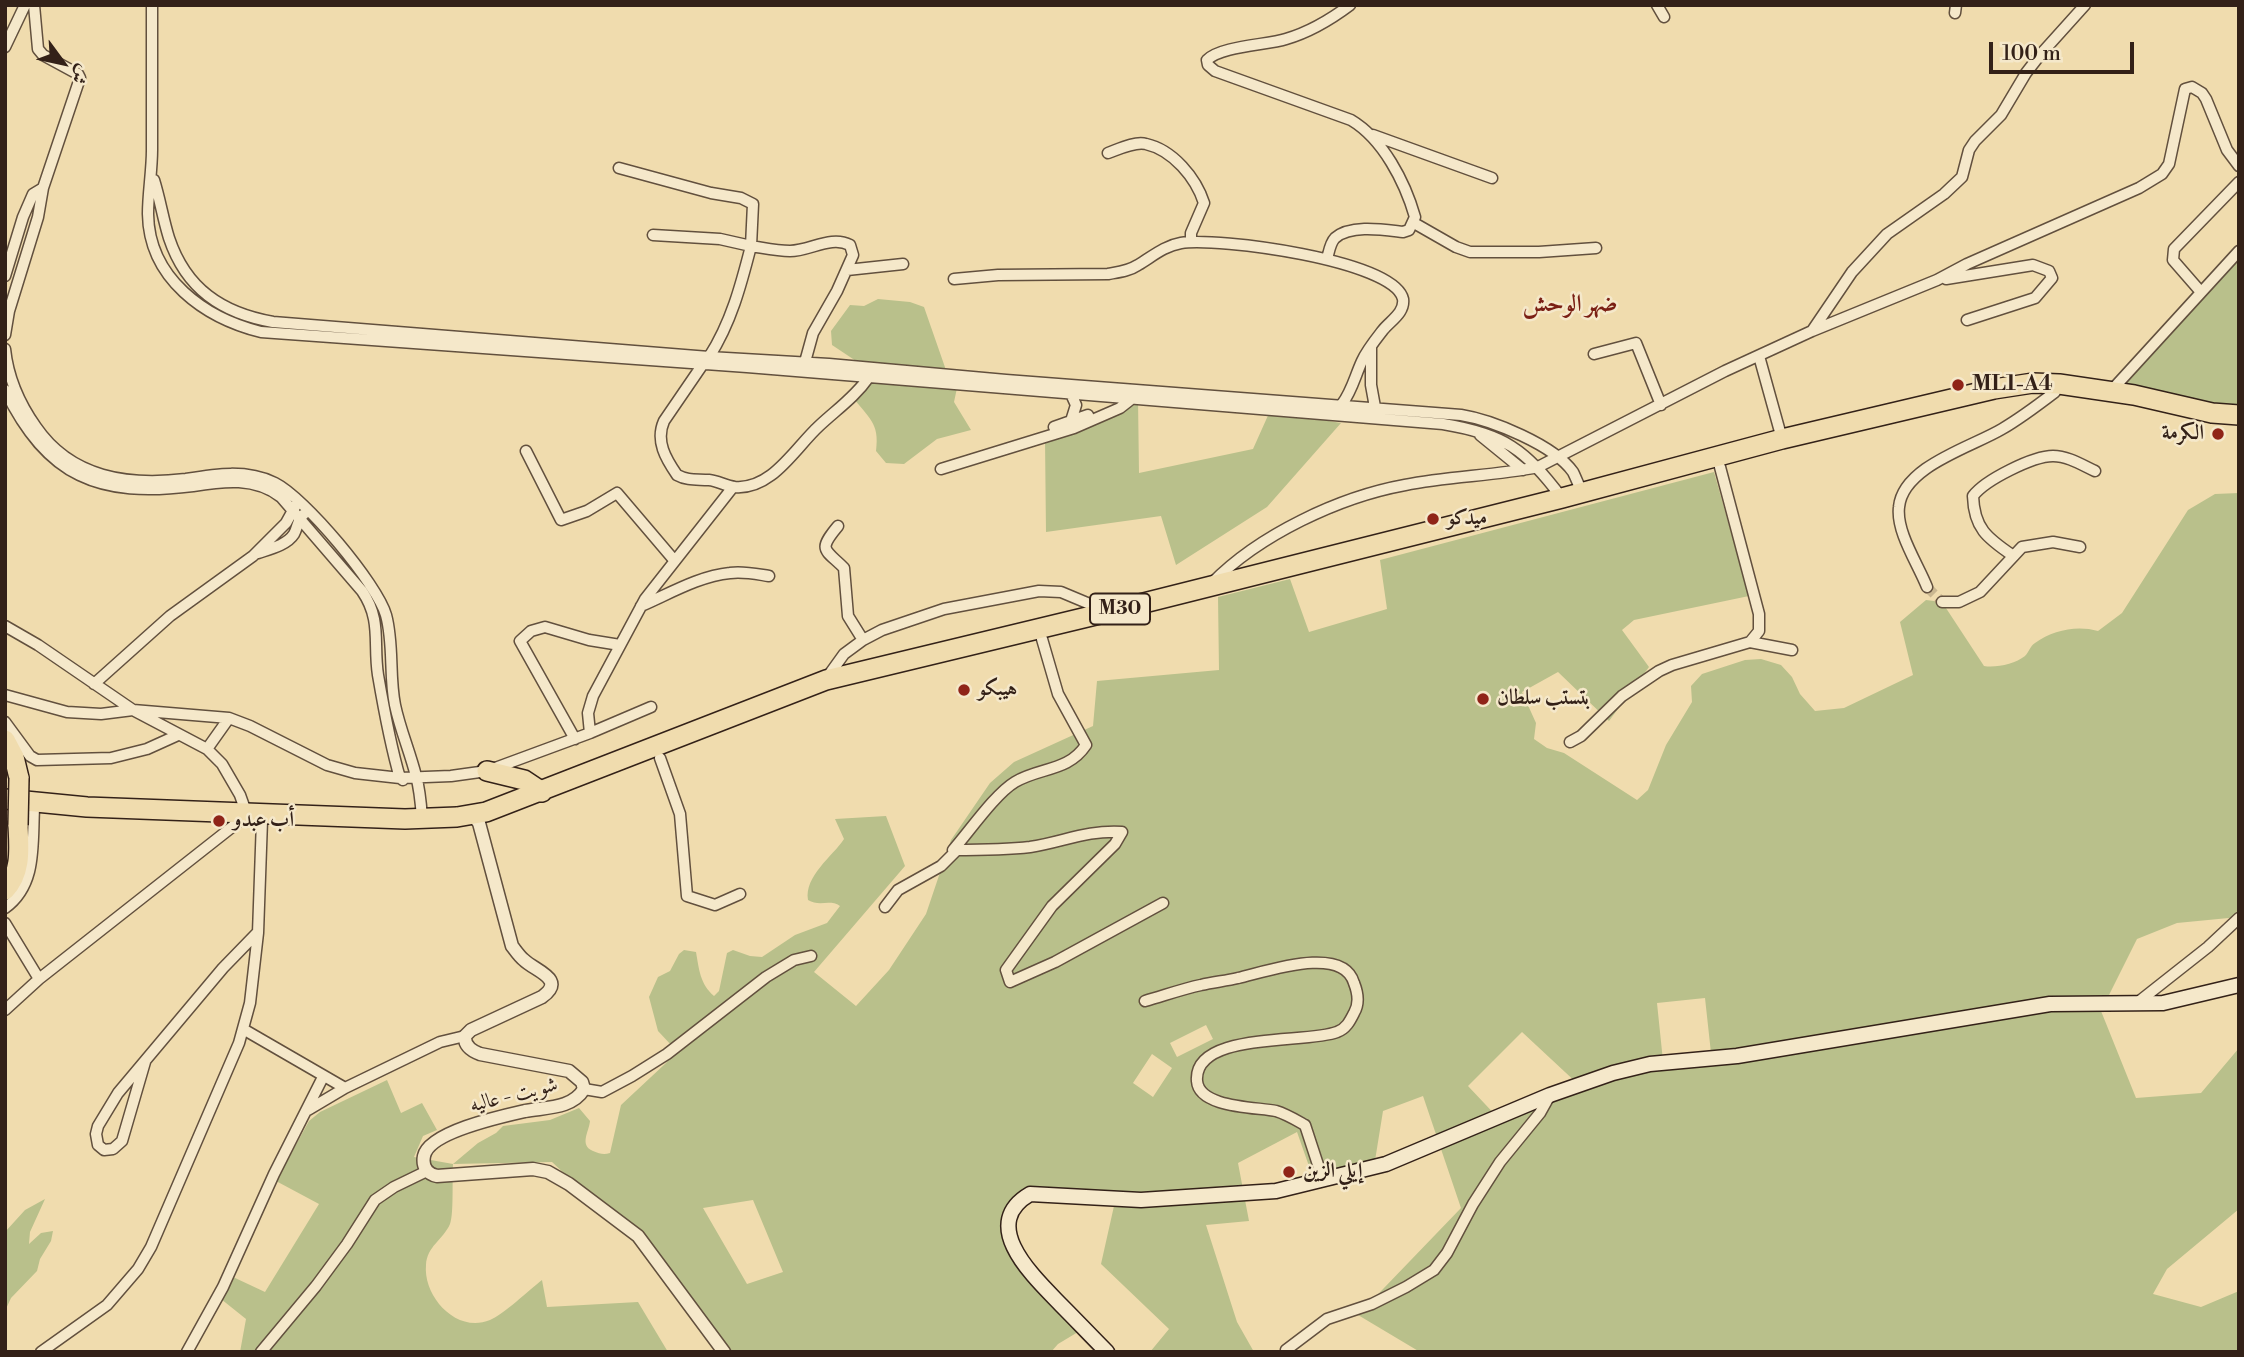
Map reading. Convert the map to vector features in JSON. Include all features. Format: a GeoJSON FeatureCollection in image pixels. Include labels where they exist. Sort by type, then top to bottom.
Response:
{"type":"FeatureCollection","features":[{"type":"Feature","properties":{"kind":"highway","name":"M30"},"geometry":{"type":"LineString","coordinates":[[5,799],[249,817],[452,826],[831,691],[1108,612],[1562,498],[1782,439],[1994,389],[2033,383],[2059,384],[2112,391],[2191,410],[2239,415]]}},
{"type":"Feature","properties":{"kind":"highway","name":"M30"},"geometry":{"type":"LineString","coordinates":[[5,806],[143,817],[475,819],[527,809],[660,758],[684,742],[761,703],[826,680],[1042,639],[1824,439],[1996,400],[2055,393],[2116,400],[2239,425]]}},
{"type":"Feature","properties":{"kind":"highway"},"geometry":{"type":"LineString","coordinates":[[5,740],[14,757],[19,778],[19,855],[15,875],[5,890]]}},
{"type":"Feature","properties":{"kind":"highway"},"geometry":{"type":"LineString","coordinates":[[5,762],[5,775]]}},
{"type":"Feature","properties":{"kind":"highway"},"geometry":{"type":"LineString","coordinates":[[487,771],[524,780],[542,792]]}},
{"type":"Feature","properties":{"kind":"main road"},"geometry":{"type":"LineString","coordinates":[[1107,1352],[1037,1281],[1015,1251],[1008,1231],[1015,1207],[1030,1194],[1140,1200],[1276,1191],[1386,1164],[1550,1095],[1613,1073],[1650,1064],[1737,1056],[2050,1004],[2175,1001],[2239,985]]}},
{"type":"Feature","properties":{"kind":"street"},"geometry":{"type":"LineString","coordinates":[[5,47],[24,5]]}},
{"type":"Feature","properties":{"kind":"street"},"geometry":{"type":"LineString","coordinates":[[5,335],[9,311],[38,217],[43,188],[80,78],[78,74],[43,55],[38,49],[34,5]]}},
{"type":"Feature","properties":{"kind":"street"},"geometry":{"type":"LineString","coordinates":[[152,5],[152,174],[148,215],[152,239],[161,261],[192,301],[213,316],[236,326],[261,332],[383,336],[1133,394],[1472,429],[1499,438],[1538,467],[1562,498]]}},
{"type":"Feature","properties":{"kind":"street"},"geometry":{"type":"LineString","coordinates":[[1350,5],[1319,26],[1286,39],[1215,55],[1207,60],[1208,65],[1215,71],[1351,120],[1370,134],[1492,178]]}},
{"type":"Feature","properties":{"kind":"street"},"geometry":{"type":"LineString","coordinates":[[1657,5],[1664,17]]}},
{"type":"Feature","properties":{"kind":"street"},"geometry":{"type":"LineString","coordinates":[[1812,331],[1852,272],[1887,234],[1944,194],[1962,177],[1969,149],[2001,115],[2025,73],[2085,5]]}},
{"type":"Feature","properties":{"kind":"street"},"geometry":{"type":"LineString","coordinates":[[1210,585],[1250,550],[1342,503],[1382,489],[1538,467],[1812,331],[1937,280],[1967,264],[2139,188],[2162,174],[2169,164],[2185,89],[2192,87],[2202,93],[2227,150],[2239,166]]}},
{"type":"Feature","properties":{"kind":"street"},"geometry":{"type":"LineString","coordinates":[[1327,259],[1336,237],[1350,231],[1403,232],[1409,230],[1414,223],[1415,217],[1405,190],[1370,134]]}},
{"type":"Feature","properties":{"kind":"street"},"geometry":{"type":"LineString","coordinates":[[1108,153],[1130,145],[1146,143],[1168,155],[1193,178],[1204,203],[1191,233],[1191,242]]}},
{"type":"Feature","properties":{"kind":"street"},"geometry":{"type":"LineString","coordinates":[[620,168],[711,193],[741,198],[753,204],[751,246],[735,305],[719,341],[660,430],[661,443],[677,475],[690,480],[709,480],[733,487],[749,486],[773,474],[817,428],[861,389],[869,377]]}},
{"type":"Feature","properties":{"kind":"street"},"geometry":{"type":"LineString","coordinates":[[152,174],[177,258],[190,278],[207,296],[227,309],[250,318],[383,336]]}},
{"type":"Feature","properties":{"kind":"street"},"geometry":{"type":"LineString","coordinates":[[2200,291],[2173,260],[2174,249],[2239,182]]}},
{"type":"Feature","properties":{"kind":"street"},"geometry":{"type":"LineString","coordinates":[[5,276],[23,217],[33,194],[43,188]]}},
{"type":"Feature","properties":{"kind":"street"},"geometry":{"type":"LineString","coordinates":[[1414,223],[1470,252],[1539,252],[1596,248]]}},
{"type":"Feature","properties":{"kind":"street"},"geometry":{"type":"LineString","coordinates":[[653,235],[720,239],[789,251],[808,249],[830,242],[850,244],[853,255],[813,333],[805,362]]}},
{"type":"Feature","properties":{"kind":"street"},"geometry":{"type":"LineString","coordinates":[[954,279],[998,275],[1108,274],[1125,271],[1168,247],[1191,242],[1288,251],[1327,259],[1381,277],[1391,283],[1402,297],[1403,306],[1371,346],[1361,363],[1349,395],[1342,404]]}},
{"type":"Feature","properties":{"kind":"street"},"geometry":{"type":"LineString","coordinates":[[2112,391],[2239,251]]}},
{"type":"Feature","properties":{"kind":"street"},"geometry":{"type":"LineString","coordinates":[[847,270],[903,264]]}},
{"type":"Feature","properties":{"kind":"street"},"geometry":{"type":"LineString","coordinates":[[1937,280],[2033,265],[2049,271],[2052,278],[2035,298],[1967,320]]}},
{"type":"Feature","properties":{"kind":"street"},"geometry":{"type":"LineString","coordinates":[[1594,355],[1636,343],[1661,405]]}},
{"type":"Feature","properties":{"kind":"street"},"geometry":{"type":"LineString","coordinates":[[1371,346],[1371,385],[1375,408]]}},
{"type":"Feature","properties":{"kind":"street"},"geometry":{"type":"LineString","coordinates":[[5,349],[8,371],[28,416],[52,447],[84,469],[117,480],[148,482],[246,474],[274,483],[366,579],[383,608],[388,629],[395,706],[418,783],[422,818]]}},
{"type":"Feature","properties":{"kind":"street"},"geometry":{"type":"LineString","coordinates":[[1759,356],[1782,439]]}},
{"type":"Feature","properties":{"kind":"street"},"geometry":{"type":"LineString","coordinates":[[706,361],[805,362],[869,377],[1071,394],[1133,394],[1342,404],[1478,418],[1500,424],[1556,457],[1572,471],[1582,492]]}},
{"type":"Feature","properties":{"kind":"street"},"geometry":{"type":"LineString","coordinates":[[5,390],[34,438],[58,462],[80,477],[116,488],[148,490],[245,482],[271,490],[300,509],[321,544],[362,591],[374,612],[378,672],[391,748],[400,778]]}},
{"type":"Feature","properties":{"kind":"street"},"geometry":{"type":"LineString","coordinates":[[1927,587],[1909,549],[1900,521],[1898,507],[1911,481],[1941,459],[2002,429],[2055,393]]}},
{"type":"Feature","properties":{"kind":"street"},"geometry":{"type":"LineString","coordinates":[[1071,394],[1076,405],[1071,421]]}},
{"type":"Feature","properties":{"kind":"street"},"geometry":{"type":"LineString","coordinates":[[1034,439],[1052,428],[1133,394]]}},
{"type":"Feature","properties":{"kind":"street"},"geometry":{"type":"LineString","coordinates":[[941,469],[1091,421],[1120,408],[1133,394]]}},
{"type":"Feature","properties":{"kind":"street"},"geometry":{"type":"LineString","coordinates":[[1472,429],[1523,470]]}},
{"type":"Feature","properties":{"kind":"street"},"geometry":{"type":"LineString","coordinates":[[526,451],[561,520],[587,511],[617,493],[674,560]]}},
{"type":"Feature","properties":{"kind":"street"},"geometry":{"type":"LineString","coordinates":[[2012,555],[1994,543],[1977,522],[1973,496],[1979,488],[2005,473],[2051,456],[2062,457],[2095,471]]}},
{"type":"Feature","properties":{"kind":"street"},"geometry":{"type":"LineString","coordinates":[[1720,467],[1759,614],[1759,631],[1750,642]]}},
{"type":"Feature","properties":{"kind":"street"},"geometry":{"type":"LineString","coordinates":[[590,733],[588,713],[593,696],[641,606],[733,487]]}},
{"type":"Feature","properties":{"kind":"street"},"geometry":{"type":"LineString","coordinates":[[253,556],[293,536],[300,509]]}},
{"type":"Feature","properties":{"kind":"street"},"geometry":{"type":"LineString","coordinates":[[93,684],[170,616],[253,556],[300,509]]}},
{"type":"Feature","properties":{"kind":"street"},"geometry":{"type":"LineString","coordinates":[[838,526],[826,542],[825,550],[828,556],[844,568],[846,608],[850,622],[863,640]]}},
{"type":"Feature","properties":{"kind":"street"},"geometry":{"type":"LineString","coordinates":[[293,536],[321,544]]}},
{"type":"Feature","properties":{"kind":"street"},"geometry":{"type":"LineString","coordinates":[[1942,602],[1959,602],[1980,592],[2022,547],[2053,542],[2080,547]]}},
{"type":"Feature","properties":{"kind":"street"},"geometry":{"type":"LineString","coordinates":[[641,606],[719,575],[741,572],[769,576]]}},
{"type":"Feature","properties":{"kind":"street"},"geometry":{"type":"LineString","coordinates":[[826,680],[844,654],[863,640],[882,630],[944,609],[1039,591],[1061,592],[1108,612]]}},
{"type":"Feature","properties":{"kind":"street"},"geometry":{"type":"LineString","coordinates":[[5,626],[38,645],[133,710],[207,749],[222,764],[249,817],[258,933],[253,986],[243,1029],[151,1247],[138,1269],[107,1305],[41,1352]]}},
{"type":"Feature","properties":{"kind":"street"},"geometry":{"type":"LineString","coordinates":[[575,739],[520,641],[531,631],[545,627],[589,640],[620,645]]}},
{"type":"Feature","properties":{"kind":"street"},"geometry":{"type":"LineString","coordinates":[[1042,639],[1059,694],[1086,745],[1078,757],[1049,771],[1015,782],[953,850],[1032,846],[1077,835],[1105,831],[1122,832],[1115,844],[1052,906],[1032,932],[1006,970],[1010,982],[1055,962],[1163,903]]}},
{"type":"Feature","properties":{"kind":"street"},"geometry":{"type":"LineString","coordinates":[[1570,742],[1586,731],[1622,696],[1672,665],[1750,642],[1792,650]]}},
{"type":"Feature","properties":{"kind":"street"},"geometry":{"type":"LineString","coordinates":[[5,695],[66,712],[101,714],[133,710],[229,718],[327,765],[355,773],[400,778],[418,783],[487,771],[575,739],[651,707]]}},
{"type":"Feature","properties":{"kind":"street"},"geometry":{"type":"LineString","coordinates":[[207,749],[229,718]]}},
{"type":"Feature","properties":{"kind":"street"},"geometry":{"type":"LineString","coordinates":[[5,722],[30,756],[37,760],[111,758],[147,749],[178,735]]}},
{"type":"Feature","properties":{"kind":"street"},"geometry":{"type":"LineString","coordinates":[[660,758],[680,814],[687,896],[715,905],[740,894]]}},
{"type":"Feature","properties":{"kind":"street"},"geometry":{"type":"LineString","coordinates":[[5,908],[19,895],[28,878],[34,809]]}},
{"type":"Feature","properties":{"kind":"street"},"geometry":{"type":"LineString","coordinates":[[5,1010],[39,979],[249,817]]}},
{"type":"Feature","properties":{"kind":"street"},"geometry":{"type":"LineString","coordinates":[[307,1111],[345,1088],[440,1042],[465,1036],[475,1027],[542,997],[549,990],[551,982],[548,976],[522,959],[512,946],[475,819]]}},
{"type":"Feature","properties":{"kind":"street"},"geometry":{"type":"LineString","coordinates":[[885,907],[898,890],[942,866],[957,850]]}},
{"type":"Feature","properties":{"kind":"street"},"geometry":{"type":"LineString","coordinates":[[2137,1003],[2208,947],[2239,918]]}},
{"type":"Feature","properties":{"kind":"street"},"geometry":{"type":"LineString","coordinates":[[5,923],[39,979]]}},
{"type":"Feature","properties":{"kind":"street"},"geometry":{"type":"LineString","coordinates":[[145,1062],[122,1141],[113,1149],[104,1150],[96,1140],[98,1126],[118,1093],[223,968],[258,933]]}},
{"type":"Feature","properties":{"kind":"street"},"geometry":{"type":"LineString","coordinates":[[584,1089],[602,1092],[632,1076],[667,1054],[766,977],[794,960],[811,956]]}},
{"type":"Feature","properties":{"kind":"street"},"geometry":{"type":"LineString","coordinates":[[1145,1001],[1279,967],[1317,963],[1346,968],[1352,974],[1358,993],[1358,1007],[1346,1026],[1338,1032],[1255,1042],[1217,1052],[1200,1066],[1197,1080],[1200,1091],[1213,1100],[1280,1112],[1305,1125],[1323,1180]]}},
{"type":"Feature","properties":{"kind":"street"},"geometry":{"type":"LineString","coordinates":[[243,1029],[345,1088]]}},
{"type":"Feature","properties":{"kind":"street","name":"شويت - عاليه"},"geometry":{"type":"LineString","coordinates":[[427,1171],[424,1154],[429,1146],[440,1138],[479,1123],[524,1111],[564,1105],[580,1096],[584,1089],[582,1082],[569,1071],[472,1051],[466,1045],[465,1036]]}},
{"type":"Feature","properties":{"kind":"street"},"geometry":{"type":"LineString","coordinates":[[187,1352],[223,1287],[274,1174],[323,1077]]}},
{"type":"Feature","properties":{"kind":"street"},"geometry":{"type":"LineString","coordinates":[[1290,1352],[1286,1350],[1327,1319],[1372,1304],[1434,1270],[1447,1253],[1473,1204],[1500,1162],[1540,1113],[1550,1095]]}},
{"type":"Feature","properties":{"kind":"street"},"geometry":{"type":"LineString","coordinates":[[261,1352],[316,1286],[375,1200],[394,1187],[427,1171],[437,1176],[533,1169],[548,1172],[569,1184],[638,1236],[724,1352]]}},
{"type":"Feature","properties":{"kind":"green space"},"geometry":{"type":"Polygon","coordinates":[[[2239,253],[2239,412],[2120,383],[2239,253]]]}},
{"type":"Feature","properties":{"kind":"green space"},"geometry":{"type":"Polygon","coordinates":[[[878,299],[910,302],[924,307],[947,373],[957,388],[954,402],[971,430],[937,439],[904,464],[886,463],[876,451],[874,427],[852,396],[862,365],[832,345],[831,331],[850,305],[864,306],[878,299]]]}},
{"type":"Feature","properties":{"kind":"green space"},"geometry":{"type":"Polygon","coordinates":[[[1138,399],[1139,473],[1253,449],[1270,411],[1341,423],[1267,507],[1176,565],[1161,516],[1046,532],[1045,440],[1138,399]]]}},
{"type":"Feature","properties":{"kind":"green space"},"geometry":{"type":"Polygon","coordinates":[[[1714,472],[1749,596],[1634,620],[1622,630],[1649,667],[1609,721],[1558,672],[1522,692],[1536,723],[1534,739],[1547,748],[1564,753],[1637,800],[1648,790],[1666,745],[1692,702],[1691,686],[1702,674],[1745,660],[1761,659],[1781,665],[1815,711],[1844,708],[1913,675],[1900,622],[1926,600],[1942,602],[1984,666],[2011,663],[2021,659],[2033,644],[2049,635],[2074,629],[2098,631],[2122,613],[2188,510],[2215,494],[2239,493],[2239,917],[2177,923],[2137,939],[2101,1011],[2136,1098],[2201,1093],[2239,1048],[2239,1209],[2167,1269],[2153,1294],[2201,1307],[2239,1291],[2239,1352],[1420,1352],[1358,1315],[1461,1208],[1423,1096],[1383,1111],[1373,1173],[1316,1186],[1297,1132],[1238,1163],[1249,1221],[1206,1225],[1237,1322],[1254,1352],[1150,1352],[1169,1329],[1101,1264],[1114,1206],[1046,1189],[1021,1208],[1015,1222],[1015,1243],[1083,1329],[1058,1344],[1051,1352],[729,1352],[614,1220],[552,1162],[453,1164],[503,1126],[550,1120],[579,1108],[590,1121],[586,1145],[598,1153],[610,1153],[621,1105],[666,1063],[673,1047],[658,1031],[649,997],[658,977],[670,971],[684,950],[696,952],[703,981],[714,996],[719,991],[727,953],[733,950],[762,957],[795,935],[827,923],[840,906],[812,902],[808,900],[808,891],[820,867],[844,839],[835,819],[886,816],[905,866],[814,972],[856,1006],[889,970],[926,914],[951,840],[990,783],[1014,762],[1093,726],[1097,681],[1219,670],[1218,597],[1290,579],[1309,632],[1387,609],[1380,560],[1714,472]],[[1705,998],[1657,1003],[1663,1061],[1711,1053],[1705,998]],[[1206,1025],[1170,1043],[1177,1057],[1213,1039],[1206,1025]],[[1522,1032],[1468,1086],[1501,1121],[1580,1086],[1522,1032]],[[1152,1054],[1133,1083],[1153,1097],[1172,1068],[1152,1054]],[[753,1200],[703,1208],[747,1284],[783,1272],[753,1200]]]}},
{"type":"Feature","properties":{"kind":"green space"},"geometry":{"type":"Polygon","coordinates":[[[387,1080],[401,1113],[422,1103],[437,1130],[423,1136],[414,1157],[453,1164],[450,1224],[429,1253],[426,1277],[436,1300],[454,1317],[477,1323],[490,1320],[542,1280],[547,1307],[638,1302],[668,1352],[240,1352],[246,1319],[221,1299],[233,1277],[265,1292],[319,1204],[276,1181],[309,1121],[320,1112],[387,1080]]]}},
{"type":"Feature","properties":{"kind":"green space"},"geometry":{"type":"Polygon","coordinates":[[[45,1199],[30,1232],[29,1244],[41,1233],[53,1231],[51,1241],[40,1259],[37,1271],[11,1298],[5,1311],[5,1232],[25,1210],[45,1199]]]}},
{"type":"Feature","properties":{"kind":"tunnel"},"geometry":{"type":"LineString","coordinates":[[1927,587],[1942,602]]}},
{"type":"Feature","properties":{"kind":"place","name":"ML1-A4"},"geometry":{"type":"Point","coordinates":[1958,385]}},
{"type":"Feature","properties":{"kind":"place","name":"الكرمة"},"geometry":{"type":"Point","coordinates":[2218,434]}},
{"type":"Feature","properties":{"kind":"place","name":"ميدكو"},"geometry":{"type":"Point","coordinates":[1433,519]}},
{"type":"Feature","properties":{"kind":"place","name":"هيبكو"},"geometry":{"type":"Point","coordinates":[964,690]}},
{"type":"Feature","properties":{"kind":"place","name":"بتستب سلطان"},"geometry":{"type":"Point","coordinates":[1483,699]}},
{"type":"Feature","properties":{"kind":"place","name":"أب عبدو"},"geometry":{"type":"Point","coordinates":[219,821]}},
{"type":"Feature","properties":{"kind":"place","name":"إيلي الزين"},"geometry":{"type":"Point","coordinates":[1289,1172]}},
{"type":"Feature","properties":{"kind":"district","name":"ضهر الوحش"},"geometry":{"type":"Point","coordinates":[1570,305]}}]}
